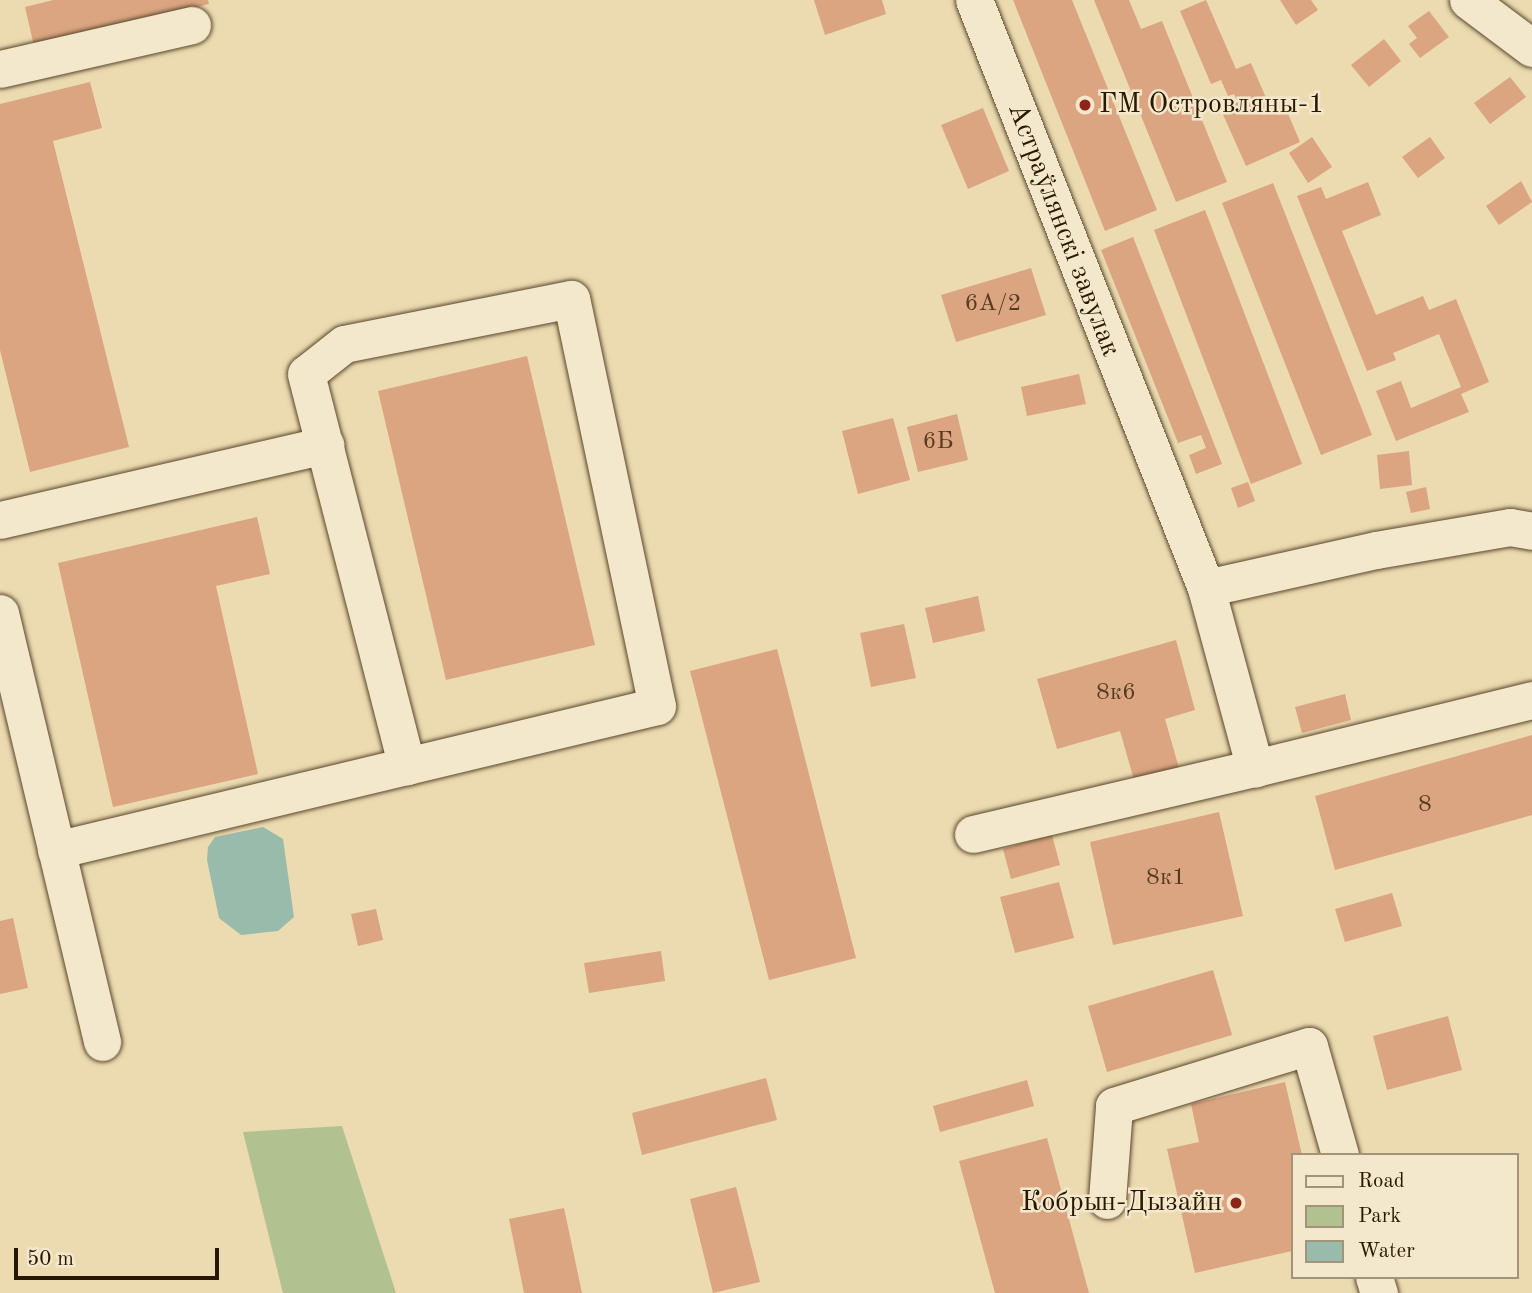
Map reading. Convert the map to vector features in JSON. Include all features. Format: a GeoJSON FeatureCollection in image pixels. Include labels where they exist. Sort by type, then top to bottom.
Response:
{"type":"FeatureCollection","features":[{"type":"Feature","properties":{"kind":"street","name":"Астраўлянскі завулак"},"geometry":{"type":"LineString","coordinates":[[974,0],[1153,461],[1206,588],[1255,768]]}},
{"type":"Feature","properties":{"kind":"street"},"geometry":{"type":"LineString","coordinates":[[1468,0],[1532,48]]}},
{"type":"Feature","properties":{"kind":"street"},"geometry":{"type":"LineString","coordinates":[[0,69],[192,25]]}},
{"type":"Feature","properties":{"kind":"street"},"geometry":{"type":"LineString","coordinates":[[56,850],[407,766],[657,706],[572,299],[344,344],[306,374],[407,766]]}},
{"type":"Feature","properties":{"kind":"street"},"geometry":{"type":"LineString","coordinates":[[0,520],[324,445]]}},
{"type":"Feature","properties":{"kind":"street"},"geometry":{"type":"LineString","coordinates":[[1206,588],[1376,550],[1510,527],[1532,531]]}},
{"type":"Feature","properties":{"kind":"street"},"geometry":{"type":"LineString","coordinates":[[0,613],[102,1042]]}},
{"type":"Feature","properties":{"kind":"street"},"geometry":{"type":"LineString","coordinates":[[973,834],[1532,700]]}},
{"type":"Feature","properties":{"kind":"street"},"geometry":{"type":"LineString","coordinates":[[1107,1200],[1114,1106],[1309,1046],[1339,1153]]}},
{"type":"Feature","properties":{"kind":"green space"},"geometry":{"type":"Polygon","coordinates":[[[342,1126],[396,1293],[283,1293],[243,1132],[342,1126]]]}},
{"type":"Feature","properties":{"kind":"water"},"geometry":{"type":"Polygon","coordinates":[[[263,827],[283,839],[294,917],[278,931],[241,935],[219,918],[207,860],[208,847],[215,837],[263,827]]]}},
{"type":"Feature","properties":{"kind":"building"},"geometry":{"type":"Polygon","coordinates":[[[53,0],[208,0],[209,4],[34,46],[25,7],[53,0]]]}},
{"type":"Feature","properties":{"kind":"building"},"geometry":{"type":"Polygon","coordinates":[[[814,0],[882,0],[886,14],[825,35],[814,0]]]}},
{"type":"Feature","properties":{"kind":"building","name":"ГМ Островляны-1"},"geometry":{"type":"Polygon","coordinates":[[[1013,0],[1072,0],[1157,210],[1105,231],[1013,0]]]}},
{"type":"Feature","properties":{"kind":"building"},"geometry":{"type":"Polygon","coordinates":[[[1094,0],[1129,0],[1141,29],[1162,21],[1227,182],[1176,202],[1094,0]]]}},
{"type":"Feature","properties":{"kind":"building"},"geometry":{"type":"Polygon","coordinates":[[[1206,0],[1236,69],[1251,63],[1273,114],[1286,109],[1300,142],[1246,166],[1221,110],[1238,102],[1234,94],[1228,96],[1221,80],[1211,84],[1180,11],[1206,0]]]}},
{"type":"Feature","properties":{"kind":"building"},"geometry":{"type":"Polygon","coordinates":[[[1280,0],[1311,0],[1318,10],[1296,25],[1280,0]]]}},
{"type":"Feature","properties":{"kind":"building"},"geometry":{"type":"Polygon","coordinates":[[[1429,11],[1449,37],[1420,58],[1409,44],[1417,38],[1408,26],[1429,11]]]}},
{"type":"Feature","properties":{"kind":"building"},"geometry":{"type":"Polygon","coordinates":[[[1384,39],[1401,61],[1369,87],[1351,65],[1384,39]]]}},
{"type":"Feature","properties":{"kind":"building"},"geometry":{"type":"Polygon","coordinates":[[[1510,77],[1526,97],[1490,124],[1474,103],[1510,77]]]}},
{"type":"Feature","properties":{"kind":"building"},"geometry":{"type":"Polygon","coordinates":[[[90,82],[102,128],[53,141],[129,447],[30,472],[0,350],[0,104],[90,82]]]}},
{"type":"Feature","properties":{"kind":"building"},"geometry":{"type":"Polygon","coordinates":[[[983,108],[1009,171],[968,189],[941,125],[983,108]]]}},
{"type":"Feature","properties":{"kind":"building"},"geometry":{"type":"Polygon","coordinates":[[[1312,137],[1332,167],[1308,183],[1289,153],[1312,137]]]}},
{"type":"Feature","properties":{"kind":"building"},"geometry":{"type":"Polygon","coordinates":[[[1430,137],[1445,158],[1418,178],[1402,157],[1430,137]]]}},
{"type":"Feature","properties":{"kind":"building"},"geometry":{"type":"Polygon","coordinates":[[[1521,181],[1532,202],[1499,225],[1486,206],[1521,181]]]}},
{"type":"Feature","properties":{"kind":"building"},"geometry":{"type":"Polygon","coordinates":[[[1368,182],[1381,215],[1342,231],[1376,315],[1423,296],[1429,310],[1456,299],[1489,382],[1461,394],[1469,412],[1396,441],[1376,391],[1401,381],[1411,408],[1461,387],[1439,334],[1393,353],[1396,360],[1367,371],[1297,196],[1321,187],[1326,199],[1368,182]]]}},
{"type":"Feature","properties":{"kind":"building"},"geometry":{"type":"Polygon","coordinates":[[[1273,183],[1372,435],[1321,455],[1222,203],[1273,183]]]}},
{"type":"Feature","properties":{"kind":"building"},"geometry":{"type":"Polygon","coordinates":[[[1205,210],[1302,464],[1251,484],[1154,230],[1205,210]]]}},
{"type":"Feature","properties":{"kind":"building"},"geometry":{"type":"Polygon","coordinates":[[[1133,237],[1222,464],[1196,474],[1189,455],[1206,448],[1201,435],[1178,443],[1101,250],[1133,237]]]}},
{"type":"Feature","properties":{"kind":"building"},"geometry":{"type":"Polygon","coordinates":[[[1031,268],[1046,315],[956,342],[941,295],[1031,268]]]}},
{"type":"Feature","properties":{"kind":"building"},"geometry":{"type":"Polygon","coordinates":[[[527,356],[595,645],[446,680],[378,391],[527,356]]]}},
{"type":"Feature","properties":{"kind":"building"},"geometry":{"type":"Polygon","coordinates":[[[1079,374],[1086,404],[1027,416],[1021,387],[1079,374]]]}},
{"type":"Feature","properties":{"kind":"building"},"geometry":{"type":"Polygon","coordinates":[[[957,414],[968,460],[918,472],[907,427],[957,414]]]}},
{"type":"Feature","properties":{"kind":"building"},"geometry":{"type":"Polygon","coordinates":[[[893,418],[910,480],[858,494],[842,431],[893,418]]]}},
{"type":"Feature","properties":{"kind":"building"},"geometry":{"type":"Polygon","coordinates":[[[1409,451],[1412,485],[1380,489],[1377,455],[1409,451]]]}},
{"type":"Feature","properties":{"kind":"building"},"geometry":{"type":"Polygon","coordinates":[[[1248,482],[1255,501],[1238,508],[1231,488],[1248,482]]]}},
{"type":"Feature","properties":{"kind":"building"},"geometry":{"type":"Polygon","coordinates":[[[1426,487],[1430,509],[1411,513],[1406,492],[1426,487]]]}},
{"type":"Feature","properties":{"kind":"building"},"geometry":{"type":"Polygon","coordinates":[[[257,517],[270,574],[216,586],[258,774],[113,807],[58,563],[257,517]]]}},
{"type":"Feature","properties":{"kind":"building"},"geometry":{"type":"Polygon","coordinates":[[[978,596],[985,631],[933,643],[925,608],[978,596]]]}},
{"type":"Feature","properties":{"kind":"building"},"geometry":{"type":"Polygon","coordinates":[[[904,624],[916,678],[871,687],[860,633],[904,624]]]}},
{"type":"Feature","properties":{"kind":"building"},"geometry":{"type":"Polygon","coordinates":[[[1176,640],[1195,710],[1165,719],[1179,768],[1134,780],[1120,731],[1057,749],[1037,679],[1176,640]]]}},
{"type":"Feature","properties":{"kind":"building"},"geometry":{"type":"Polygon","coordinates":[[[777,649],[856,958],[769,980],[690,671],[777,649]]]}},
{"type":"Feature","properties":{"kind":"building"},"geometry":{"type":"Polygon","coordinates":[[[1345,694],[1351,720],[1302,733],[1295,707],[1345,694]]]}},
{"type":"Feature","properties":{"kind":"building"},"geometry":{"type":"Polygon","coordinates":[[[1532,735],[1532,815],[1335,870],[1315,796],[1532,735]]]}},
{"type":"Feature","properties":{"kind":"building"},"geometry":{"type":"Polygon","coordinates":[[[1219,812],[1243,916],[1113,945],[1090,842],[1219,812]]]}},
{"type":"Feature","properties":{"kind":"building"},"geometry":{"type":"Polygon","coordinates":[[[1052,835],[1060,865],[1011,879],[1003,849],[1052,835]]]}},
{"type":"Feature","properties":{"kind":"building"},"geometry":{"type":"Polygon","coordinates":[[[1059,882],[1074,938],[1015,953],[1000,897],[1059,882]]]}},
{"type":"Feature","properties":{"kind":"building"},"geometry":{"type":"Polygon","coordinates":[[[1392,893],[1402,926],[1345,942],[1335,909],[1392,893]]]}},
{"type":"Feature","properties":{"kind":"building"},"geometry":{"type":"Polygon","coordinates":[[[376,909],[383,940],[358,946],[351,914],[376,909]]]}},
{"type":"Feature","properties":{"kind":"building"},"geometry":{"type":"Polygon","coordinates":[[[13,918],[28,988],[0,994],[0,921],[13,918]]]}},
{"type":"Feature","properties":{"kind":"building"},"geometry":{"type":"Polygon","coordinates":[[[661,951],[665,981],[589,993],[584,963],[661,951]]]}},
{"type":"Feature","properties":{"kind":"building"},"geometry":{"type":"Polygon","coordinates":[[[1213,970],[1232,1035],[1107,1072],[1088,1006],[1213,970]]]}},
{"type":"Feature","properties":{"kind":"building"},"geometry":{"type":"Polygon","coordinates":[[[1448,1016],[1462,1070],[1387,1090],[1373,1036],[1448,1016]]]}},
{"type":"Feature","properties":{"kind":"building"},"geometry":{"type":"Polygon","coordinates":[[[766,1078],[777,1120],[642,1155],[632,1113],[766,1078]]]}},
{"type":"Feature","properties":{"kind":"building"},"geometry":{"type":"Polygon","coordinates":[[[1027,1080],[1034,1106],[940,1132],[933,1106],[1027,1080]]]}},
{"type":"Feature","properties":{"kind":"building","name":"Кобрын-Дызайн"},"geometry":{"type":"Polygon","coordinates":[[[1285,1082],[1302,1153],[1290,1153],[1290,1251],[1195,1273],[1167,1149],[1199,1142],[1191,1104],[1285,1082]]]}},
{"type":"Feature","properties":{"kind":"building"},"geometry":{"type":"Polygon","coordinates":[[[1047,1138],[1089,1293],[995,1293],[959,1161],[1047,1138]]]}},
{"type":"Feature","properties":{"kind":"building"},"geometry":{"type":"Polygon","coordinates":[[[736,1187],[760,1282],[713,1293],[690,1199],[736,1187]]]}},
{"type":"Feature","properties":{"kind":"building"},"geometry":{"type":"Polygon","coordinates":[[[564,1208],[582,1293],[524,1293],[509,1219],[564,1208]]]}},
{"type":"Feature","properties":{"kind":"place","name":"ГМ Островляны-1"},"geometry":{"type":"Point","coordinates":[1085,105]}},
{"type":"Feature","properties":{"kind":"place","name":"Кобрын-Дызайн"},"geometry":{"type":"Point","coordinates":[1236,1203]}}]}
